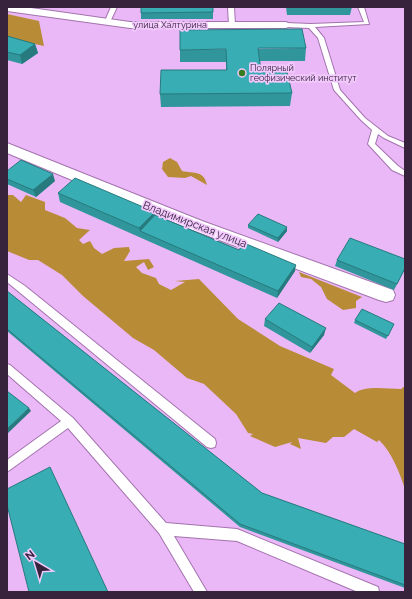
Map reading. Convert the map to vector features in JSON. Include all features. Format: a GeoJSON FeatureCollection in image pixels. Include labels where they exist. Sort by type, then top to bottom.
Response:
{"type":"FeatureCollection","features":[{"type":"Feature","properties":{"kind":"street","name":"улица Халтурина"},"geometry":{"type":"LineString","coordinates":[[7,8],[130,25],[286,25]]}},
{"type":"Feature","properties":{"kind":"street","name":"Владимирская улица"},"geometry":{"type":"LineString","coordinates":[[7,148],[196,225],[386,294]]}},
{"type":"Feature","properties":{"kind":"lane"},"geometry":{"type":"LineString","coordinates":[[108,21],[114,7]]}},
{"type":"Feature","properties":{"kind":"lane"},"geometry":{"type":"LineString","coordinates":[[231,7],[232,25]]}},
{"type":"Feature","properties":{"kind":"lane"},"geometry":{"type":"LineString","coordinates":[[286,25],[311,26],[367,23],[361,7]]}},
{"type":"Feature","properties":{"kind":"lane"},"geometry":{"type":"LineString","coordinates":[[311,26],[321,38],[337,90],[363,119],[386,137],[405,146]]}},
{"type":"Feature","properties":{"kind":"lane"},"geometry":{"type":"LineString","coordinates":[[376,129],[371,144],[395,168],[405,174]]}},
{"type":"Feature","properties":{"kind":"lane"},"geometry":{"type":"LineString","coordinates":[[7,277],[210,443]]}},
{"type":"Feature","properties":{"kind":"lane"},"geometry":{"type":"LineString","coordinates":[[7,368],[69,421],[163,529],[201,592]]}},
{"type":"Feature","properties":{"kind":"lane"},"geometry":{"type":"LineString","coordinates":[[7,467],[69,421]]}},
{"type":"Feature","properties":{"kind":"lane"},"geometry":{"type":"LineString","coordinates":[[163,529],[237,535],[373,592]]}},
{"type":"Feature","properties":{"kind":"shaded area"},"geometry":{"type":"Polygon","coordinates":[[[7,14],[39,21],[44,46],[7,38],[7,14]]]}},
{"type":"Feature","properties":{"kind":"shaded area"},"geometry":{"type":"Polygon","coordinates":[[[170,158],[177,162],[182,171],[198,174],[204,177],[207,185],[191,176],[185,178],[168,177],[162,169],[163,162],[170,158]]]}},
{"type":"Feature","properties":{"kind":"shaded area"},"geometry":{"type":"Polygon","coordinates":[[[7,195],[13,195],[21,202],[26,195],[45,202],[45,210],[65,218],[77,228],[90,230],[79,240],[83,244],[90,241],[94,248],[102,254],[114,248],[129,247],[130,251],[124,261],[149,259],[154,267],[148,270],[144,262],[136,267],[142,273],[156,278],[159,284],[171,290],[185,282],[175,281],[199,279],[238,319],[280,346],[334,369],[331,375],[355,393],[365,389],[401,389],[405,386],[405,489],[395,463],[384,445],[379,440],[377,442],[354,429],[344,437],[333,437],[326,443],[298,438],[301,449],[290,444],[292,442],[275,447],[250,436],[253,434],[248,433],[236,414],[204,384],[187,378],[154,350],[133,338],[83,296],[62,275],[38,260],[29,260],[7,251],[7,195]]]}},
{"type":"Feature","properties":{"kind":"shaded area"},"geometry":{"type":"Polygon","coordinates":[[[299,272],[362,297],[356,301],[356,308],[343,310],[327,299],[321,287],[311,279],[301,277],[299,272]]]}},
{"type":"Feature","properties":{"kind":"building"},"geometry":{"type":"Polygon","coordinates":[[[141,7],[213,7],[213,12],[141,13],[141,7]]]}},
{"type":"Feature","properties":{"kind":"building"},"geometry":{"type":"Polygon","coordinates":[[[302,29],[306,48],[258,48],[261,72],[287,72],[292,93],[160,94],[161,70],[227,70],[226,49],[180,50],[180,30],[302,29]]]}},
{"type":"Feature","properties":{"kind":"building"},"geometry":{"type":"Polygon","coordinates":[[[7,36],[35,44],[20,55],[7,52],[7,36]]]}},
{"type":"Feature","properties":{"kind":"building"},"geometry":{"type":"Polygon","coordinates":[[[21,160],[53,174],[33,190],[7,179],[7,171],[21,160]]]}},
{"type":"Feature","properties":{"kind":"building"},"geometry":{"type":"Polygon","coordinates":[[[75,178],[155,212],[139,228],[58,193],[75,178]]]}},
{"type":"Feature","properties":{"kind":"building"},"geometry":{"type":"Polygon","coordinates":[[[258,214],[287,227],[278,238],[248,225],[258,214]]]}},
{"type":"Feature","properties":{"kind":"building"},"geometry":{"type":"Polygon","coordinates":[[[155,215],[239,250],[244,243],[296,265],[278,291],[140,231],[155,215]]]}},
{"type":"Feature","properties":{"kind":"building"},"geometry":{"type":"Polygon","coordinates":[[[350,238],[405,259],[405,268],[397,284],[337,260],[350,238]]]}},
{"type":"Feature","properties":{"kind":"building"},"geometry":{"type":"Polygon","coordinates":[[[7,291],[262,493],[405,544],[405,585],[240,524],[7,329],[7,291]]]}},
{"type":"Feature","properties":{"kind":"building"},"geometry":{"type":"Polygon","coordinates":[[[279,303],[326,328],[312,347],[265,319],[279,303]]]}},
{"type":"Feature","properties":{"kind":"building"},"geometry":{"type":"Polygon","coordinates":[[[362,309],[394,324],[388,336],[355,320],[362,309]]]}},
{"type":"Feature","properties":{"kind":"building"},"geometry":{"type":"Polygon","coordinates":[[[7,391],[29,408],[7,429],[7,391]]]}},
{"type":"Feature","properties":{"kind":"building"},"geometry":{"type":"Polygon","coordinates":[[[50,467],[108,592],[29,592],[7,505],[7,489],[50,467]]]}},
{"type":"Feature","properties":{"kind":"place","name":"Полярный геофизический институт"},"geometry":{"type":"Point","coordinates":[242,73]}}]}
